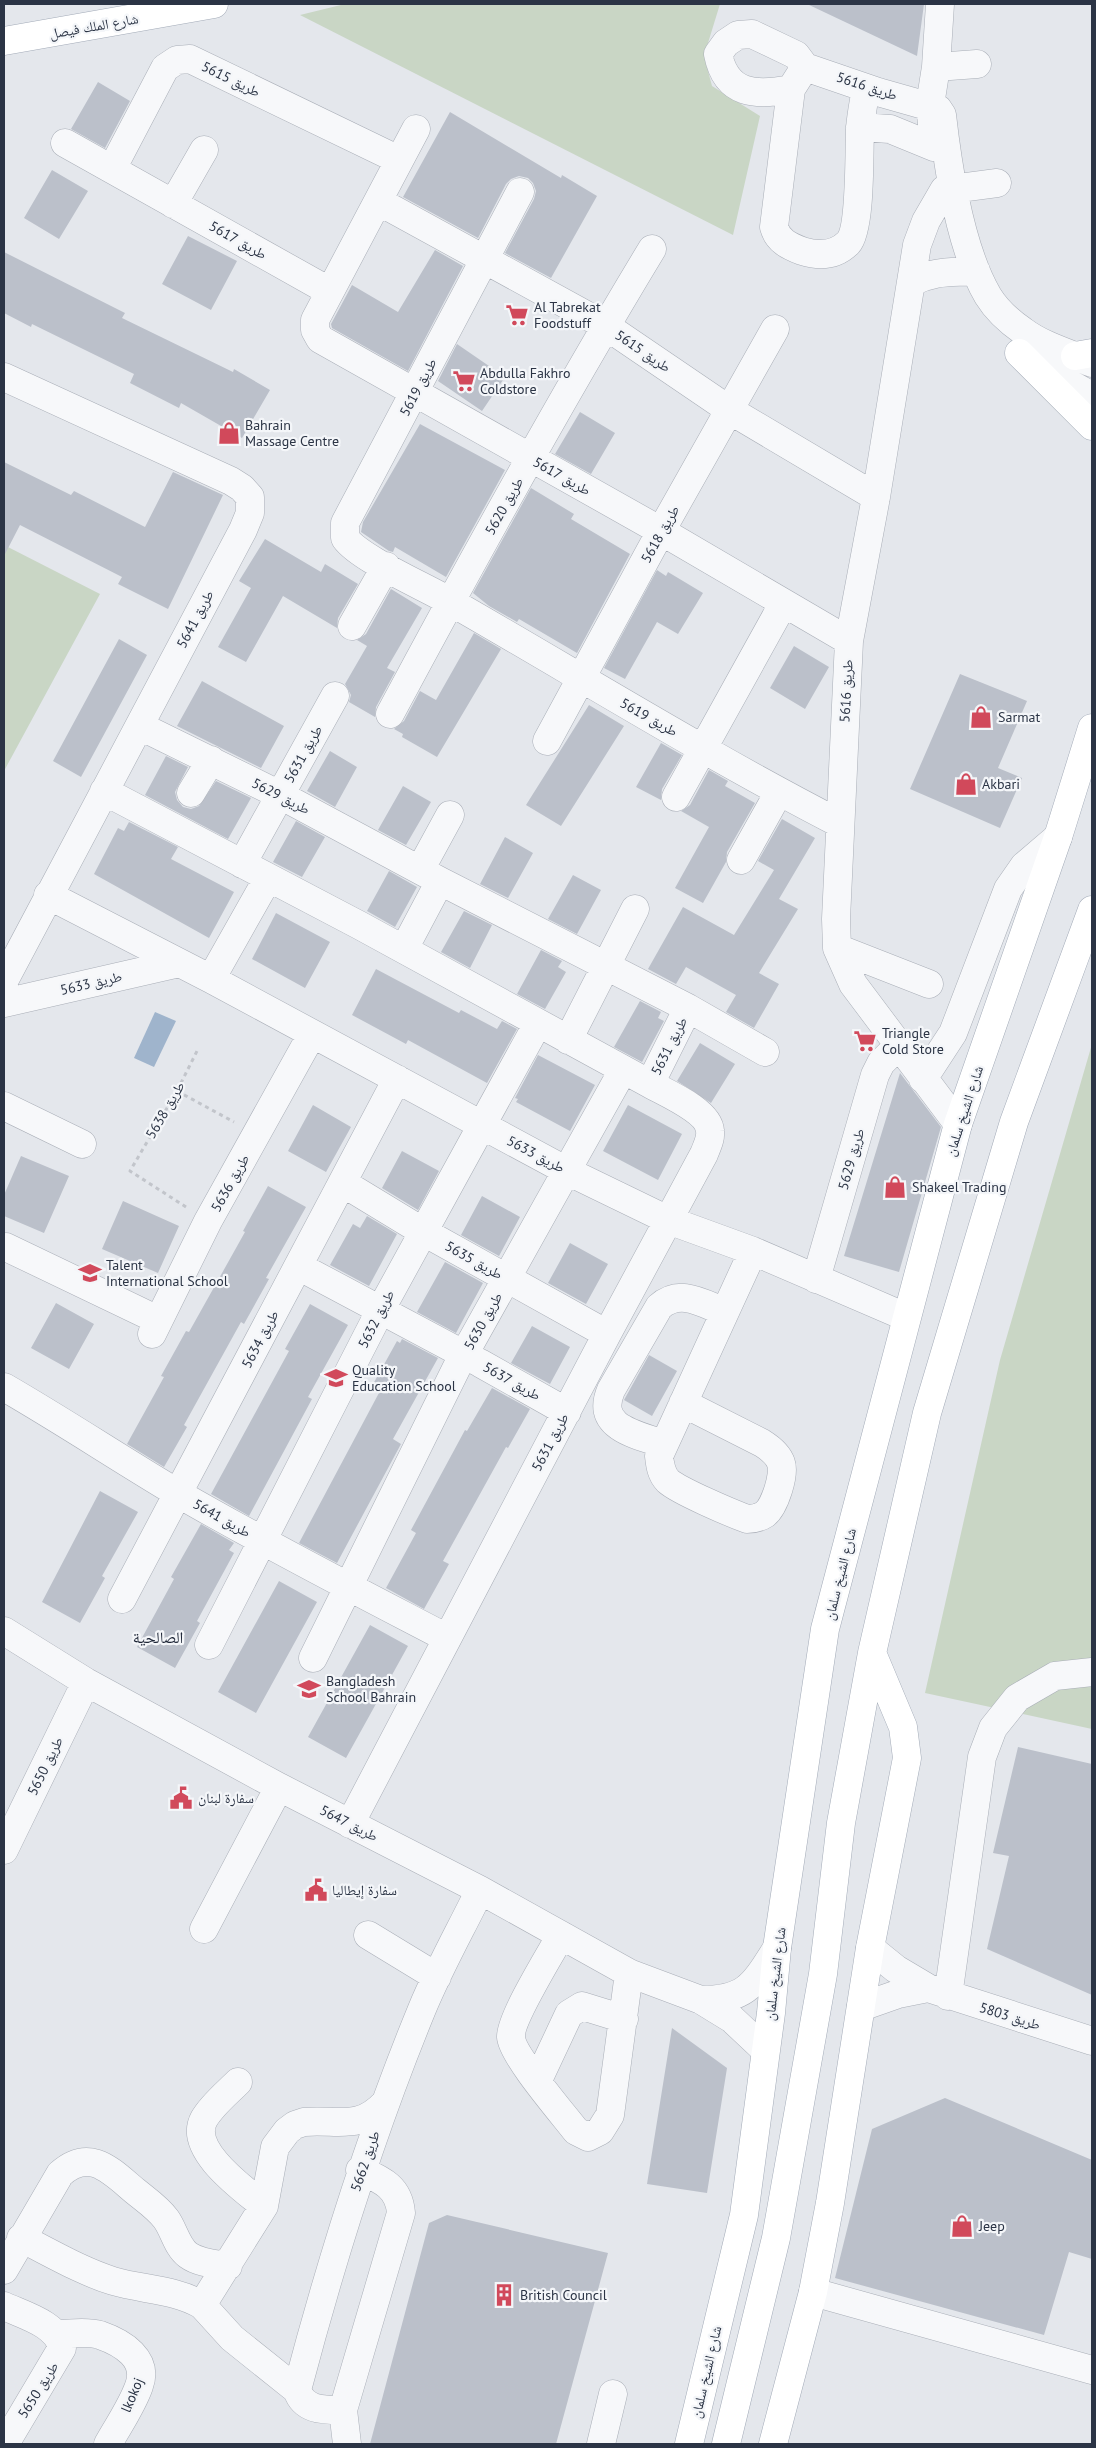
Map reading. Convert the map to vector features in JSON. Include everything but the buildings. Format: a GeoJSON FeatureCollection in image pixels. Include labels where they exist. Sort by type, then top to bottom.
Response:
{"type":"FeatureCollection","features":[{"type":"Feature","properties":{"kind":"main road","name":"شارع الملك فيصل"},"geometry":{"type":"LineString","coordinates":[[4,41],[214,4]]}},
{"type":"Feature","properties":{"kind":"main road"},"geometry":{"type":"LineString","coordinates":[[1019,353],[1092,426]]}},
{"type":"Feature","properties":{"kind":"main road","name":"شارع الشيخ سلمان"},"geometry":{"type":"LineString","coordinates":[[689,2444],[744,2215],[771,2013],[777,1948],[826,1629],[906,1317],[958,1124],[1058,837],[1092,728]]}},
{"type":"Feature","properties":{"kind":"main road"},"geometry":{"type":"LineString","coordinates":[[726,2444],[776,2238],[822,1974],[841,1823],[872,1653],[930,1404],[1014,1122],[1092,910]]}},
{"type":"Feature","properties":{"kind":"main road"},"geometry":{"type":"LineString","coordinates":[[773,2444],[813,2292],[830,2203],[870,1948],[906,1758],[903,1726],[872,1653]]}},
{"type":"Feature","properties":{"kind":"street"},"geometry":{"type":"LineString","coordinates":[[940,4],[936,67],[930,105],[970,272],[990,321],[1019,353],[1050,374],[1092,396]]}},
{"type":"Feature","properties":{"kind":"street","name":"طريق 5615"},"geometry":{"type":"LineString","coordinates":[[112,169],[165,68],[176,60],[190,60],[399,160]]}},
{"type":"Feature","properties":{"kind":"street"},"geometry":{"type":"LineString","coordinates":[[936,67],[977,64]]}},
{"type":"Feature","properties":{"kind":"street","name":"طريق 5616"},"geometry":{"type":"LineString","coordinates":[[860,127],[856,217],[849,242],[831,254],[814,255],[791,247],[777,235],[774,227],[798,78],[866,88],[930,105]]}},
{"type":"Feature","properties":{"kind":"street"},"geometry":{"type":"LineString","coordinates":[[866,88],[860,127],[890,129],[940,148]]}},
{"type":"Feature","properties":{"kind":"street","name":"طريق 5617"},"geometry":{"type":"LineString","coordinates":[[416,129],[329,291],[316,320],[314,330],[320,339],[530,459],[661,531],[849,641]]}},
{"type":"Feature","properties":{"kind":"street","name":"طريق 5617"},"geometry":{"type":"LineString","coordinates":[[65,142],[329,291]]}},
{"type":"Feature","properties":{"kind":"street"},"geometry":{"type":"LineString","coordinates":[[173,204],[204,150]]}},
{"type":"Feature","properties":{"kind":"street"},"geometry":{"type":"LineString","coordinates":[[949,188],[997,183]]}},
{"type":"Feature","properties":{"kind":"street","name":"طريق 5616"},"geometry":{"type":"LineString","coordinates":[[949,188],[926,221],[917,245],[876,497],[849,641],[836,919],[837,948],[853,984],[958,1124]]}},
{"type":"Feature","properties":{"kind":"street","name":"طريق 5619"},"geometry":{"type":"LineString","coordinates":[[520,192],[345,523],[344,530],[349,543],[359,551],[451,601],[580,679],[779,792],[839,823]]}},
{"type":"Feature","properties":{"kind":"street","name":"طريق 5615"},"geometry":{"type":"LineString","coordinates":[[378,201],[484,261],[606,326],[731,411],[876,497]]}},
{"type":"Feature","properties":{"kind":"street","name":"طريق 5620"},"geometry":{"type":"LineString","coordinates":[[390,714],[530,459],[652,249]]}},
{"type":"Feature","properties":{"kind":"street"},"geometry":{"type":"LineString","coordinates":[[912,282],[940,272],[970,272]]}},
{"type":"Feature","properties":{"kind":"street"},"geometry":{"type":"LineString","coordinates":[[970,272],[1003,315],[1023,331],[1042,343],[1086,357]]}},
{"type":"Feature","properties":{"kind":"street","name":"طريق 5618"},"geometry":{"type":"LineString","coordinates":[[547,741],[661,531],[731,411],[775,329]]}},
{"type":"Feature","properties":{"kind":"street","name":"طريق 5641"},"geometry":{"type":"LineString","coordinates":[[4,377],[231,482],[242,488],[250,497],[250,513],[243,530],[4,981]]}},
{"type":"Feature","properties":{"kind":"street"},"geometry":{"type":"LineString","coordinates":[[352,626],[386,566]]}},
{"type":"Feature","properties":{"kind":"street"},"geometry":{"type":"LineString","coordinates":[[676,798],[783,604]]}},
{"type":"Feature","properties":{"kind":"street","name":"طريق 5631"},"geometry":{"type":"LineString","coordinates":[[242,864],[335,696]]}},
{"type":"Feature","properties":{"kind":"street","name":"طريق 5629"},"geometry":{"type":"LineString","coordinates":[[140,726],[280,795],[430,876],[688,1008],[765,1052]]}},
{"type":"Feature","properties":{"kind":"street"},"geometry":{"type":"LineString","coordinates":[[191,793],[211,760]]}},
{"type":"Feature","properties":{"kind":"street","name":"طريق 5631"},"geometry":{"type":"LineString","coordinates":[[104,792],[404,949],[650,1084],[706,1118],[710,1129],[710,1140],[704,1154],[607,1334],[350,1824]]}},
{"type":"Feature","properties":{"kind":"street"},"geometry":{"type":"LineString","coordinates":[[741,860],[779,792]]}},
{"type":"Feature","properties":{"kind":"street"},"geometry":{"type":"LineString","coordinates":[[404,949],[450,815]]}},
{"type":"Feature","properties":{"kind":"street"},"geometry":{"type":"LineString","coordinates":[[923,1079],[954,1033],[1008,889],[1024,866],[1058,837]]}},
{"type":"Feature","properties":{"kind":"street"},"geometry":{"type":"LineString","coordinates":[[212,979],[268,878]]}},
{"type":"Feature","properties":{"kind":"street","name":"طريق 5633"},"geometry":{"type":"LineString","coordinates":[[48,895],[212,979],[567,1171],[668,1220],[754,1251],[906,1317]]}},
{"type":"Feature","properties":{"kind":"street"},"geometry":{"type":"LineString","coordinates":[[568,1040],[635,909]]}},
{"type":"Feature","properties":{"kind":"street"},"geometry":{"type":"LineString","coordinates":[[837,948],[929,984]]}},
{"type":"Feature","properties":{"kind":"street","name":"طريق 5633"},"geometry":{"type":"LineString","coordinates":[[4,1003],[179,963]]}},
{"type":"Feature","properties":{"kind":"street","name":"طريق 5631"},"geometry":{"type":"LineString","coordinates":[[650,1084],[688,1008]]}},
{"type":"Feature","properties":{"kind":"street","name":"طريق 5632"},"geometry":{"type":"LineString","coordinates":[[209,1645],[422,1231],[538,1023]]}},
{"type":"Feature","properties":{"kind":"street","name":"طريق 5636"},"geometry":{"type":"LineString","coordinates":[[6,1247],[155,1327],[208,1221],[312,1034]]}},
{"type":"Feature","properties":{"kind":"street","name":"طريق 5629"},"geometry":{"type":"LineString","coordinates":[[816,1279],[874,1075],[881,1063],[898,1046]]}},
{"type":"Feature","properties":{"kind":"street","name":"طريق 5630"},"geometry":{"type":"LineString","coordinates":[[313,1658],[350,1588],[464,1355],[623,1070]]}},
{"type":"Feature","properties":{"kind":"street","name":"طريق 5634"},"geometry":{"type":"LineString","coordinates":[[122,1599],[397,1080]]}},
{"type":"Feature","properties":{"kind":"street"},"geometry":{"type":"LineString","coordinates":[[4,1106],[82,1144]]}},
{"type":"Feature","properties":{"kind":"street","name":"طريق 5635"},"geometry":{"type":"LineString","coordinates":[[343,1183],[422,1231],[607,1334]]}},
{"type":"Feature","properties":{"kind":"street"},"geometry":{"type":"LineString","coordinates":[[683,1403],[762,1443],[773,1451],[781,1461],[784,1474],[767,1512],[758,1518],[747,1519],[669,1481],[661,1470],[659,1456],[663,1444],[754,1251]]}},
{"type":"Feature","properties":{"kind":"street","name":"طريق 5637"},"geometry":{"type":"LineString","coordinates":[[298,1266],[381,1309],[567,1412]]}},
{"type":"Feature","properties":{"kind":"street"},"geometry":{"type":"LineString","coordinates":[[663,1444],[615,1425],[608,1414],[606,1402],[611,1390],[659,1307],[665,1302],[682,1297],[725,1312]]}},
{"type":"Feature","properties":{"kind":"street","name":"طريق 5641"},"geometry":{"type":"LineString","coordinates":[[4,1387],[178,1493],[350,1588],[447,1638]]}},
{"type":"Feature","properties":{"kind":"street","name":"طريق 5647"},"geometry":{"type":"LineString","coordinates":[[4,1631],[86,1682],[278,1787],[480,1890],[629,1973],[701,2000],[732,2019],[765,2050]]}},
{"type":"Feature","properties":{"kind":"street"},"geometry":{"type":"LineString","coordinates":[[938,1992],[982,1757],[992,1728],[1017,1698],[1055,1676],[1092,1672]]}},
{"type":"Feature","properties":{"kind":"street","name":"طريق 5650"},"geometry":{"type":"LineString","coordinates":[[4,1850],[86,1682]]}},
{"type":"Feature","properties":{"kind":"street"},"geometry":{"type":"LineString","coordinates":[[204,1929],[278,1787]]}},
{"type":"Feature","properties":{"kind":"street","name":"طريق 5662"},"geometry":{"type":"LineString","coordinates":[[296,2390],[360,2170],[422,2008],[480,1890]]}},
{"type":"Feature","properties":{"kind":"street"},"geometry":{"type":"LineString","coordinates":[[561,1935],[511,2029],[514,2047],[576,2131],[588,2137],[600,2131],[610,2115],[629,1973]]}},
{"type":"Feature","properties":{"kind":"street"},"geometry":{"type":"LineString","coordinates":[[368,1936],[437,1977]]}},
{"type":"Feature","properties":{"kind":"street","name":"طريق 5647"},"geometry":{"type":"LineString","coordinates":[[701,2000],[722,2000],[741,1993],[756,1981],[777,1948]]}},
{"type":"Feature","properties":{"kind":"street","name":"طريق 5803"},"geometry":{"type":"LineString","coordinates":[[870,1948],[896,1969],[938,1992],[1092,2041]]}},
{"type":"Feature","properties":{"kind":"street","name":"طريق 5803"},"geometry":{"type":"LineString","coordinates":[[861,2007],[898,1994],[938,1992]]}},
{"type":"Feature","properties":{"kind":"street"},"geometry":{"type":"LineString","coordinates":[[538,2080],[569,2014],[575,2009],[582,2006],[624,2019]]}},
{"type":"Feature","properties":{"kind":"street"},"geometry":{"type":"LineString","coordinates":[[238,2082],[202,2121],[201,2135],[207,2150],[219,2167],[264,2206]]}},
{"type":"Feature","properties":{"kind":"street"},"geometry":{"type":"LineString","coordinates":[[202,2305],[264,2206],[275,2147],[287,2131],[304,2122],[361,2121],[374,2115],[385,2103]]}},
{"type":"Feature","properties":{"kind":"street"},"geometry":{"type":"LineString","coordinates":[[4,2270],[60,2174],[75,2163],[91,2162],[106,2167],[165,2217],[186,2254],[195,2259],[228,2266]]}},
{"type":"Feature","properties":{"kind":"street"},"geometry":{"type":"LineString","coordinates":[[347,2444],[343,2410],[401,2213],[397,2195],[392,2186],[384,2180],[360,2170]]}},
{"type":"Feature","properties":{"kind":"street"},"geometry":{"type":"LineString","coordinates":[[21,2238],[101,2277],[130,2285],[157,2288],[187,2296],[202,2305],[232,2338],[296,2390],[306,2404],[322,2410],[343,2410]]}},
{"type":"Feature","properties":{"kind":"street"},"geometry":{"type":"LineString","coordinates":[[813,2292],[1092,2370]]}},
{"type":"Feature","properties":{"kind":"street"},"geometry":{"type":"LineString","coordinates":[[4,2306],[58,2334]]}},
{"type":"Feature","properties":{"kind":"street","name":"طريق 5650"},"geometry":{"type":"LineString","coordinates":[[5,2444],[59,2356],[62,2348],[58,2334]]}},
{"type":"Feature","properties":{"kind":"street","name":"lkokoj"},"geometry":{"type":"LineString","coordinates":[[58,2334],[99,2335],[131,2351],[139,2363],[142,2372],[139,2386],[108,2444]]}},
{"type":"Feature","properties":{"kind":"street"},"geometry":{"type":"LineString","coordinates":[[601,2444],[613,2394]]}},
{"type":"Feature","properties":{"kind":"path","name":"طريق 5638"},"geometry":{"type":"LineString","coordinates":[[198,1049],[177,1091],[130,1171],[208,1221]]}},
{"type":"Feature","properties":{"kind":"path"},"geometry":{"type":"LineString","coordinates":[[177,1091],[257,1135]]}},
{"type":"Feature","properties":{"kind":"green space"},"geometry":{"type":"Polygon","coordinates":[[[345,4],[720,4],[704,56],[712,86],[760,116],[733,235],[300,15],[345,4]]]}},
{"type":"Feature","properties":{"kind":"green space"},"geometry":{"type":"Polygon","coordinates":[[[4,545],[100,594],[4,771],[4,545]]]}},
{"type":"Feature","properties":{"kind":"green space"},"geometry":{"type":"Polygon","coordinates":[[[1092,1044],[1092,1729],[925,1693],[1000,1360],[1092,1044]]]}},
{"type":"Feature","properties":{"kind":"water"},"geometry":{"type":"Polygon","coordinates":[[[155,1012],[176,1021],[154,1067],[134,1058],[155,1012]]]}},
{"type":"Feature","properties":{"kind":"place","name":"Al Tabrekat Foodstuff"},"geometry":{"type":"Point","coordinates":[517,315]}},
{"type":"Feature","properties":{"kind":"place","name":"Abdulla Fakhro Coldstore"},"geometry":{"type":"Point","coordinates":[464,381]}},
{"type":"Feature","properties":{"kind":"place","name":"Bahrain Massage Centre"},"geometry":{"type":"Point","coordinates":[229,433]}},
{"type":"Feature","properties":{"kind":"place","name":"Sarmat"},"geometry":{"type":"Point","coordinates":[981,717]}},
{"type":"Feature","properties":{"kind":"place","name":"Akbari"},"geometry":{"type":"Point","coordinates":[966,784]}},
{"type":"Feature","properties":{"kind":"place","name":"Triangle Cold Store"},"geometry":{"type":"Point","coordinates":[865,1041]}},
{"type":"Feature","properties":{"kind":"place","name":"Shakeel Trading"},"geometry":{"type":"Point","coordinates":[895,1187]}},
{"type":"Feature","properties":{"kind":"place","name":"Talent International School"},"geometry":{"type":"Point","coordinates":[90,1273]}},
{"type":"Feature","properties":{"kind":"place","name":"Quality Education School"},"geometry":{"type":"Point","coordinates":[336,1378]}},
{"type":"Feature","properties":{"kind":"place","name":"Bangladesh School Bahrain"},"geometry":{"type":"Point","coordinates":[309,1689]}},
{"type":"Feature","properties":{"kind":"place","name":"سفارة لبنان"},"geometry":{"type":"Point","coordinates":[181,1798]}},
{"type":"Feature","properties":{"kind":"place","name":"سفارة إيطاليا"},"geometry":{"type":"Point","coordinates":[316,1890]}},
{"type":"Feature","properties":{"kind":"place","name":"Jeep"},"geometry":{"type":"Point","coordinates":[962,2226]}},
{"type":"Feature","properties":{"kind":"place","name":"British Council"},"geometry":{"type":"Point","coordinates":[504,2295]}},
{"type":"Feature","properties":{"kind":"district","name":"الصالحية"},"geometry":{"type":"Point","coordinates":[158,1637]}}]}
